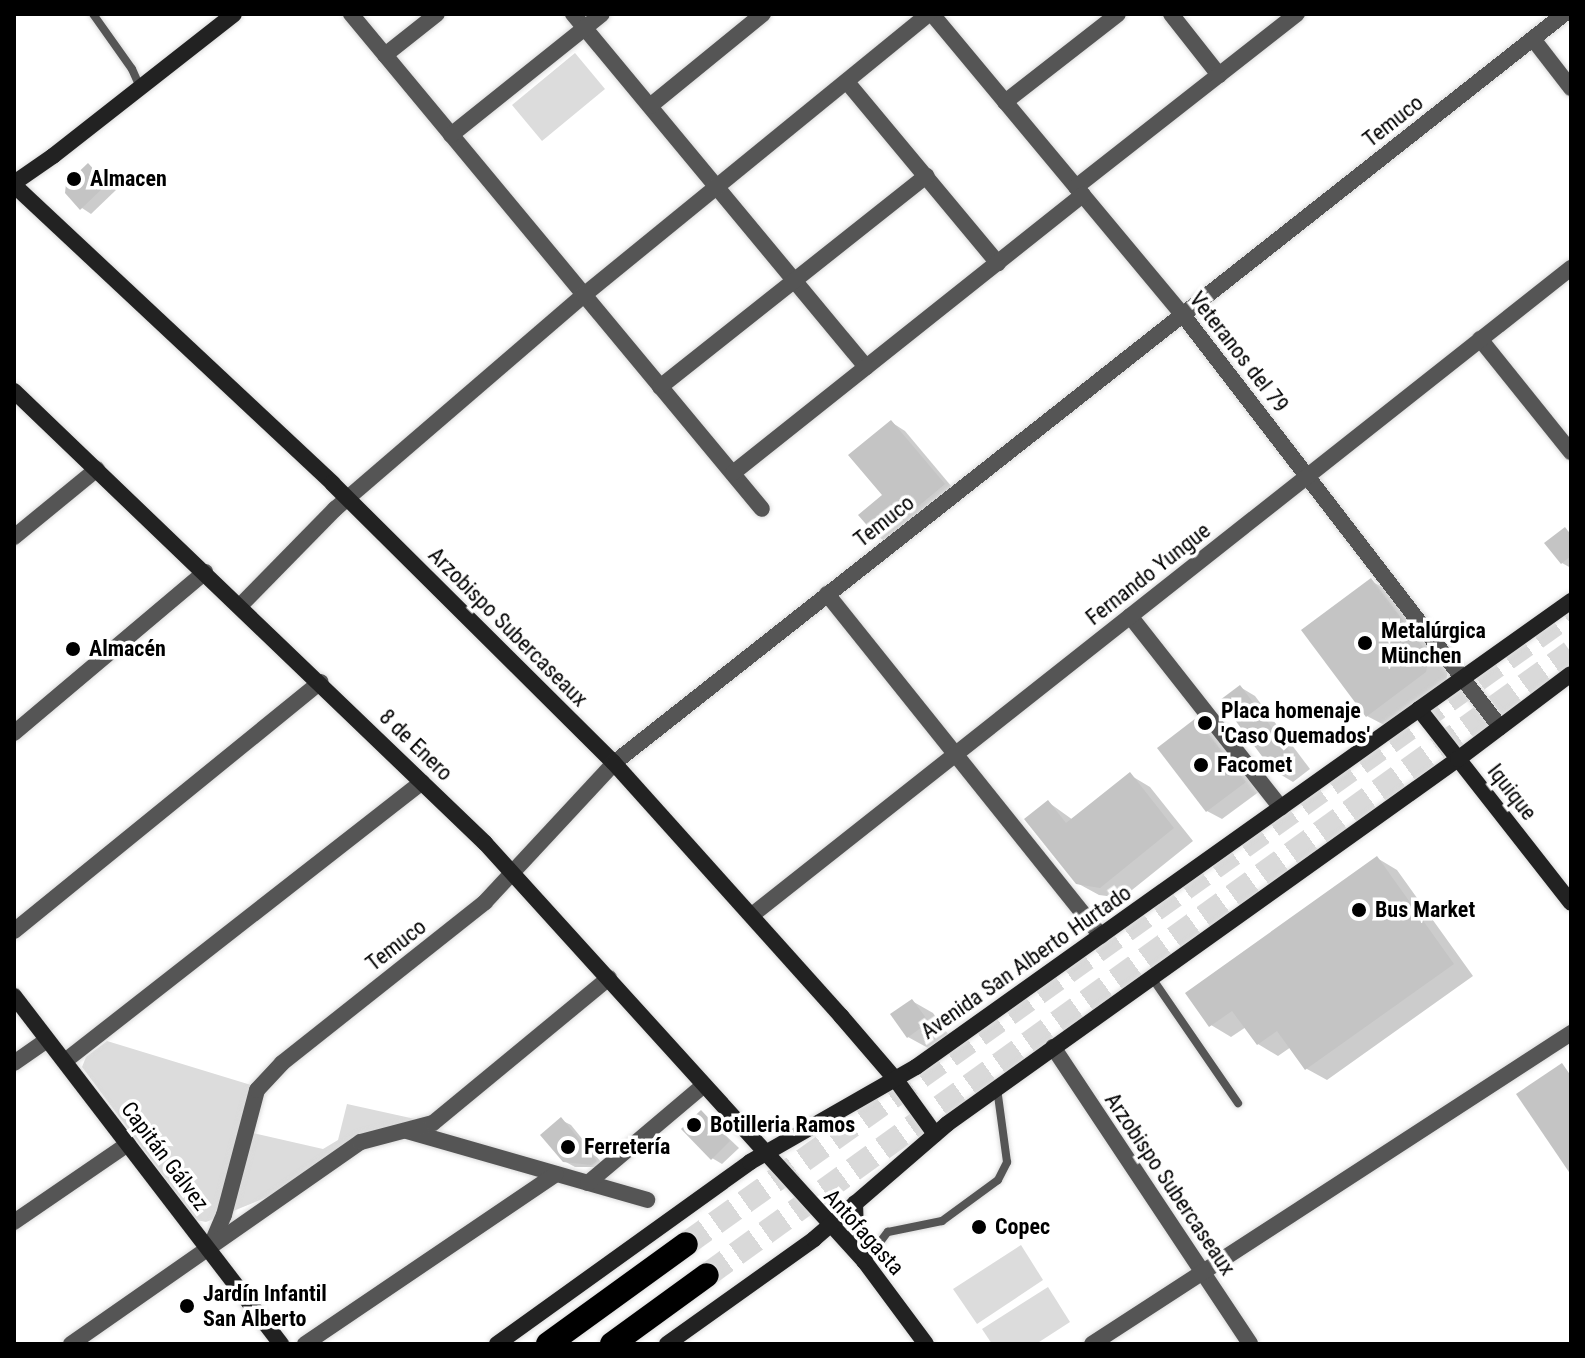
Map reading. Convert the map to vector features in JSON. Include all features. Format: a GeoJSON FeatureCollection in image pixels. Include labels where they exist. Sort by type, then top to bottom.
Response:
{"type":"FeatureCollection","features":[{"type":"Feature","properties":{"kind":"highway"},"geometry":{"type":"LineString","coordinates":[[548,1344],[686,1244]]}},
{"type":"Feature","properties":{"kind":"highway"},"geometry":{"type":"LineString","coordinates":[[612,1344],[707,1275]]}},
{"type":"Feature","properties":{"kind":"street"},"geometry":{"type":"LineString","coordinates":[[14,184],[234,14]]}},
{"type":"Feature","properties":{"kind":"street"},"geometry":{"type":"LineString","coordinates":[[351,14],[762,509]]}},
{"type":"Feature","properties":{"kind":"street"},"geometry":{"type":"LineString","coordinates":[[385,55],[437,14]]}},
{"type":"Feature","properties":{"kind":"street"},"geometry":{"type":"LineString","coordinates":[[573,14],[866,367]]}},
{"type":"Feature","properties":{"kind":"street"},"geometry":{"type":"LineString","coordinates":[[451,135],[602,14]]}},
{"type":"Feature","properties":{"kind":"street"},"geometry":{"type":"LineString","coordinates":[[650,106],[763,14]]}},
{"type":"Feature","properties":{"kind":"street"},"geometry":{"type":"LineString","coordinates":[[240,606],[348,498],[584,295],[930,14]]}},
{"type":"Feature","properties":{"kind":"street","name":"Veteranos del 79"},"geometry":{"type":"LineString","coordinates":[[930,14],[1183,315],[1500,727]]}},
{"type":"Feature","properties":{"kind":"street"},"geometry":{"type":"LineString","coordinates":[[1005,102],[1118,14]]}},
{"type":"Feature","properties":{"kind":"street"},"geometry":{"type":"LineString","coordinates":[[1171,14],[1219,75]]}},
{"type":"Feature","properties":{"kind":"street"},"geometry":{"type":"LineString","coordinates":[[733,473],[998,263],[1079,191],[1297,14]]}},
{"type":"Feature","properties":{"kind":"street","name":"Temuco"},"geometry":{"type":"LineString","coordinates":[[209,1250],[224,1215],[257,1090],[282,1063],[485,902],[614,763],[1564,14]]}},
{"type":"Feature","properties":{"kind":"street"},"geometry":{"type":"LineString","coordinates":[[1533,39],[1571,88]]}},
{"type":"Feature","properties":{"kind":"street"},"geometry":{"type":"LineString","coordinates":[[847,82],[998,263]]}},
{"type":"Feature","properties":{"kind":"street"},"geometry":{"type":"LineString","coordinates":[[660,387],[926,176]]}},
{"type":"Feature","properties":{"kind":"street","name":"Arzobispo Subercaseaux"},"geometry":{"type":"LineString","coordinates":[[14,184],[348,498],[614,763],[896,1080],[935,1134]]}},
{"type":"Feature","properties":{"kind":"street","name":"Fernando Yungue"},"geometry":{"type":"LineString","coordinates":[[752,915],[1571,268]]}},
{"type":"Feature","properties":{"kind":"street"},"geometry":{"type":"LineString","coordinates":[[1480,339],[1571,452]]}},
{"type":"Feature","properties":{"kind":"street","name":"8 de Enero"},"geometry":{"type":"LineString","coordinates":[[14,391],[320,682],[513,872],[764,1153]]}},
{"type":"Feature","properties":{"kind":"street"},"geometry":{"type":"LineString","coordinates":[[14,537],[97,469]]}},
{"type":"Feature","properties":{"kind":"street"},"geometry":{"type":"LineString","coordinates":[[14,733],[205,572]]}},
{"type":"Feature","properties":{"kind":"street"},"geometry":{"type":"LineString","coordinates":[[827,594],[1101,936]]}},
{"type":"Feature","properties":{"kind":"street","name":"Avenida San Alberto Hurtado"},"geometry":{"type":"LineString","coordinates":[[497,1344],[667,1219],[764,1153],[896,1080],[1571,601]]}},
{"type":"Feature","properties":{"kind":"street"},"geometry":{"type":"LineString","coordinates":[[1130,616],[1281,808]]}},
{"type":"Feature","properties":{"kind":"street"},"geometry":{"type":"LineString","coordinates":[[667,1344],[829,1227],[935,1134],[997,1088],[1458,759],[1571,674]]}},
{"type":"Feature","properties":{"kind":"street"},"geometry":{"type":"LineString","coordinates":[[14,931],[320,682]]}},
{"type":"Feature","properties":{"kind":"street","name":"Iquique"},"geometry":{"type":"LineString","coordinates":[[1419,709],[1571,903]]}},
{"type":"Feature","properties":{"kind":"street"},"geometry":{"type":"LineString","coordinates":[[65,1061],[422,782]]}},
{"type":"Feature","properties":{"kind":"street"},"geometry":{"type":"LineString","coordinates":[[71,1344],[361,1142],[433,1123],[609,978]]}},
{"type":"Feature","properties":{"kind":"street","name":"Capitán Gálvez"},"geometry":{"type":"LineString","coordinates":[[14,996],[281,1344]]}},
{"type":"Feature","properties":{"kind":"street"},"geometry":{"type":"LineString","coordinates":[[1092,1344],[1571,1033]]}},
{"type":"Feature","properties":{"kind":"street"},"geometry":{"type":"LineString","coordinates":[[14,1063],[47,1040]]}},
{"type":"Feature","properties":{"kind":"street","name":"Arzobispo Subercaseaux"},"geometry":{"type":"LineString","coordinates":[[1053,1047],[1250,1344]]}},
{"type":"Feature","properties":{"kind":"street"},"geometry":{"type":"LineString","coordinates":[[588,1183],[704,1085]]}},
{"type":"Feature","properties":{"kind":"street"},"geometry":{"type":"LineString","coordinates":[[407,1131],[647,1200]]}},
{"type":"Feature","properties":{"kind":"street"},"geometry":{"type":"LineString","coordinates":[[14,1222],[128,1144]]}},
{"type":"Feature","properties":{"kind":"street","name":"Antofagasta"},"geometry":{"type":"LineString","coordinates":[[764,1153],[829,1227],[865,1262],[926,1344]]}},
{"type":"Feature","properties":{"kind":"street"},"geometry":{"type":"LineString","coordinates":[[305,1344],[556,1174]]}},
{"type":"Feature","properties":{"kind":"street"},"geometry":{"type":"LineString","coordinates":[[855,1203],[856,1229],[865,1262]]}},
{"type":"Feature","properties":{"kind":"lane"},"geometry":{"type":"LineString","coordinates":[[93,14],[132,69],[140,88]]}},
{"type":"Feature","properties":{"kind":"lane"},"geometry":{"type":"LineString","coordinates":[[1152,977],[1238,1103]]}},
{"type":"Feature","properties":{"kind":"lane"},"geometry":{"type":"LineString","coordinates":[[865,1262],[888,1232],[942,1221],[998,1180],[1007,1162],[997,1088]]}},
{"type":"Feature","properties":{"kind":"shaded area"},"geometry":{"type":"Polygon","coordinates":[[[575,53],[605,89],[542,141],[512,105],[575,53]]]}},
{"type":"Feature","properties":{"kind":"shaded area"},"geometry":{"type":"Polygon","coordinates":[[[107,1041],[251,1085],[240,1130],[323,1149],[338,1140],[347,1104],[415,1119],[401,1129],[354,1139],[325,1157],[312,1179],[206,1222],[196,1220],[82,1067],[86,1057],[107,1041]]]}},
{"type":"Feature","properties":{"kind":"shaded area"},"geometry":{"type":"Polygon","coordinates":[[[1021,1245],[1043,1280],[977,1324],[953,1289],[1021,1245]]]}},
{"type":"Feature","properties":{"kind":"shaded area"},"geometry":{"type":"Polygon","coordinates":[[[1048,1287],[1070,1322],[1036,1344],[992,1344],[982,1329],[1048,1287]]]}},
{"type":"Feature","properties":{"kind":"building"},"geometry":{"type":"Polygon","coordinates":[[[88,163],[107,184],[80,210],[65,193],[66,184],[88,163]]]}},
{"type":"Feature","properties":{"kind":"building"},"geometry":{"type":"Polygon","coordinates":[[[891,420],[945,484],[879,539],[858,515],[882,495],[848,455],[891,420]]]}},
{"type":"Feature","properties":{"kind":"building"},"geometry":{"type":"Polygon","coordinates":[[[1565,527],[1571,535],[1571,556],[1561,564],[1544,543],[1565,527]]]}},
{"type":"Feature","properties":{"kind":"building","name":"Metalúrgica München"},"geometry":{"type":"Polygon","coordinates":[[[1371,578],[1429,655],[1426,672],[1366,717],[1301,630],[1371,578]]]}},
{"type":"Feature","properties":{"kind":"building","name":"Facomet"},"geometry":{"type":"Polygon","coordinates":[[[1240,685],[1296,760],[1276,775],[1220,700],[1240,685]]]}},
{"type":"Feature","properties":{"kind":"building","name":"Facomet"},"geometry":{"type":"Polygon","coordinates":[[[1196,718],[1246,782],[1206,812],[1157,748],[1196,718]]]}},
{"type":"Feature","properties":{"kind":"building"},"geometry":{"type":"Polygon","coordinates":[[[1130,772],[1174,828],[1100,888],[1076,884],[1024,819],[1048,800],[1066,823],[1130,772]]]}},
{"type":"Feature","properties":{"kind":"building","name":"Bus Market"},"geometry":{"type":"Polygon","coordinates":[[[1377,856],[1454,964],[1305,1070],[1277,1031],[1257,1045],[1232,1011],[1209,1027],[1185,993],[1377,856]]]}},
{"type":"Feature","properties":{"kind":"building"},"geometry":{"type":"Polygon","coordinates":[[[912,999],[929,1022],[907,1038],[890,1014],[912,999]]]}},
{"type":"Feature","properties":{"kind":"building"},"geometry":{"type":"Polygon","coordinates":[[[1562,1063],[1571,1076],[1571,1175],[1516,1094],[1562,1063]]]}},
{"type":"Feature","properties":{"kind":"building"},"geometry":{"type":"Polygon","coordinates":[[[701,1110],[730,1141],[711,1160],[681,1129],[701,1110]]]}},
{"type":"Feature","properties":{"kind":"building","name":"Ferretería"},"geometry":{"type":"Polygon","coordinates":[[[561,1117],[597,1161],[592,1165],[563,1162],[540,1135],[561,1117]]]}},
{"type":"Feature","properties":{"kind":"tunnel"},"geometry":{"type":"LineString","coordinates":[[686,1244],[1571,613]]}},
{"type":"Feature","properties":{"kind":"tunnel"},"geometry":{"type":"LineString","coordinates":[[707,1275],[1571,652]]}},
{"type":"Feature","properties":{"kind":"place","name":"Almacen"},"geometry":{"type":"Point","coordinates":[74,179]}},
{"type":"Feature","properties":{"kind":"place","name":"Metalúrgica München"},"geometry":{"type":"Point","coordinates":[1365,643]}},
{"type":"Feature","properties":{"kind":"place","name":"Almacén"},"geometry":{"type":"Point","coordinates":[73,649]}},
{"type":"Feature","properties":{"kind":"place","name":"Placa homenaje 'Caso Quemados'"},"geometry":{"type":"Point","coordinates":[1205,723]}},
{"type":"Feature","properties":{"kind":"place","name":"Facomet"},"geometry":{"type":"Point","coordinates":[1201,765]}},
{"type":"Feature","properties":{"kind":"place","name":"Bus Market"},"geometry":{"type":"Point","coordinates":[1359,910]}},
{"type":"Feature","properties":{"kind":"place","name":"Botilleria Ramos"},"geometry":{"type":"Point","coordinates":[694,1125]}},
{"type":"Feature","properties":{"kind":"place","name":"Ferretería"},"geometry":{"type":"Point","coordinates":[568,1147]}},
{"type":"Feature","properties":{"kind":"place","name":"Copec"},"geometry":{"type":"Point","coordinates":[979,1227]}},
{"type":"Feature","properties":{"kind":"place","name":"Jardín Infantil San Alberto"},"geometry":{"type":"Point","coordinates":[187,1306]}}]}
